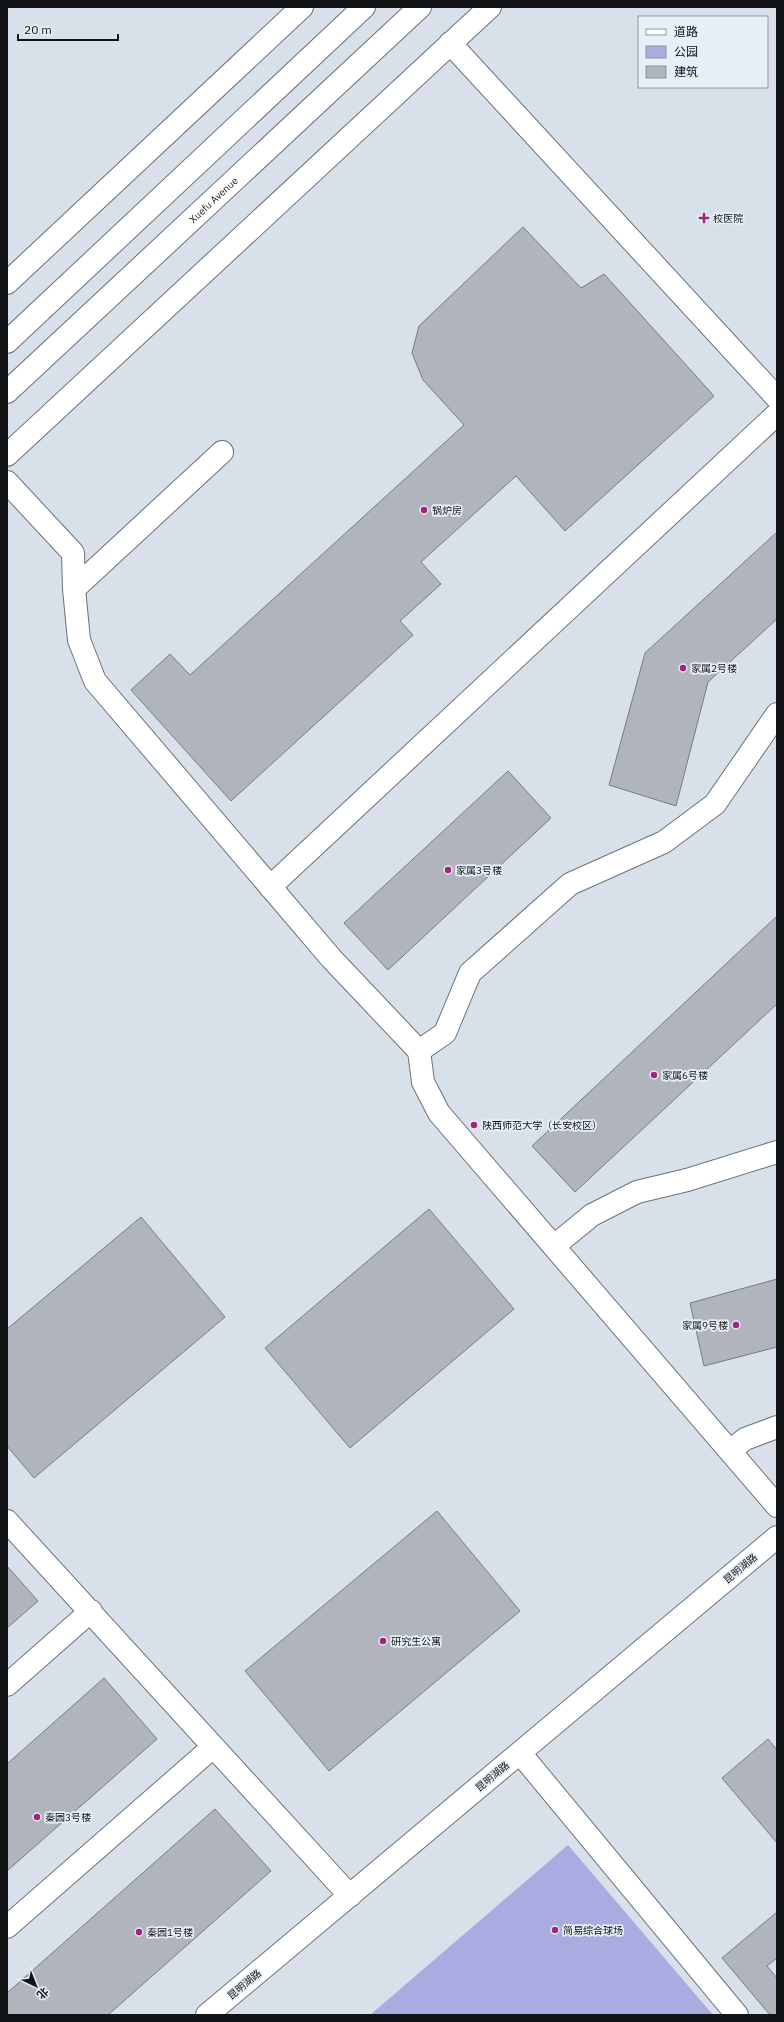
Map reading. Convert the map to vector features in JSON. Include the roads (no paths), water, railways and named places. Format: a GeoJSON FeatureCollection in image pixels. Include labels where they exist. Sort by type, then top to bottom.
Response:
{"type":"FeatureCollection","features":[{"type":"Feature","properties":{"kind":"street"},"geometry":{"type":"LineString","coordinates":[[7,283],[302,7]]}},
{"type":"Feature","properties":{"kind":"street"},"geometry":{"type":"LineString","coordinates":[[7,342],[364,7]]}},
{"type":"Feature","properties":{"kind":"street","name":"Xuefu Avenue"},"geometry":{"type":"LineString","coordinates":[[7,392],[420,7]]}},
{"type":"Feature","properties":{"kind":"street"},"geometry":{"type":"LineString","coordinates":[[7,455],[490,7]]}},
{"type":"Feature","properties":{"kind":"street"},"geometry":{"type":"LineString","coordinates":[[450,44],[777,398]]}},
{"type":"Feature","properties":{"kind":"street"},"geometry":{"type":"LineString","coordinates":[[270,887],[777,414]]}},
{"type":"Feature","properties":{"kind":"street"},"geometry":{"type":"LineString","coordinates":[[74,589],[222,452]]}},
{"type":"Feature","properties":{"kind":"street"},"geometry":{"type":"LineString","coordinates":[[7,482],[73,553],[74,589],[79,640],[95,681],[331,958],[418,1051],[423,1082],[439,1113],[777,1506]]}},
{"type":"Feature","properties":{"kind":"street"},"geometry":{"type":"LineString","coordinates":[[418,1051],[445,1033],[470,973],[570,884],[664,842],[715,804],[777,714]]}},
{"type":"Feature","properties":{"kind":"street"},"geometry":{"type":"LineString","coordinates":[[554,1246],[592,1215],[637,1192],[687,1180],[777,1152]]}},
{"type":"Feature","properties":{"kind":"street"},"geometry":{"type":"LineString","coordinates":[[730,1451],[745,1439],[777,1427]]}},
{"type":"Feature","properties":{"kind":"street"},"geometry":{"type":"LineString","coordinates":[[7,1521],[91,1611],[350,1896]]}},
{"type":"Feature","properties":{"kind":"street","name":"昆明湖路"},"geometry":{"type":"LineString","coordinates":[[207,2015],[777,1537]]}},
{"type":"Feature","properties":{"kind":"street"},"geometry":{"type":"LineString","coordinates":[[7,1685],[91,1611]]}},
{"type":"Feature","properties":{"kind":"street"},"geometry":{"type":"LineString","coordinates":[[7,1927],[213,1747]]}},
{"type":"Feature","properties":{"kind":"street"},"geometry":{"type":"LineString","coordinates":[[520,1753],[737,2015]]}},
{"type":"Feature","properties":{"kind":"place","name":"校医院"},"geometry":{"type":"Point","coordinates":[704,218]}},
{"type":"Feature","properties":{"kind":"place","name":"锅炉房"},"geometry":{"type":"Point","coordinates":[424,510]}},
{"type":"Feature","properties":{"kind":"place","name":"家属2号楼"},"geometry":{"type":"Point","coordinates":[683,668]}},
{"type":"Feature","properties":{"kind":"place","name":"家属3号楼"},"geometry":{"type":"Point","coordinates":[448,870]}},
{"type":"Feature","properties":{"kind":"place","name":"家属6号楼"},"geometry":{"type":"Point","coordinates":[654,1075]}},
{"type":"Feature","properties":{"kind":"place","name":"陕西师范大学（长安校区）"},"geometry":{"type":"Point","coordinates":[474,1125]}},
{"type":"Feature","properties":{"kind":"place","name":"家属9号楼"},"geometry":{"type":"Point","coordinates":[736,1325]}},
{"type":"Feature","properties":{"kind":"place","name":"研究生公寓"},"geometry":{"type":"Point","coordinates":[383,1641]}},
{"type":"Feature","properties":{"kind":"place","name":"秦园3号楼"},"geometry":{"type":"Point","coordinates":[37,1817]}},
{"type":"Feature","properties":{"kind":"place","name":"简易综合球场"},"geometry":{"type":"Point","coordinates":[555,1930]}},
{"type":"Feature","properties":{"kind":"place","name":"秦园1号楼"},"geometry":{"type":"Point","coordinates":[139,1932]}}]}
